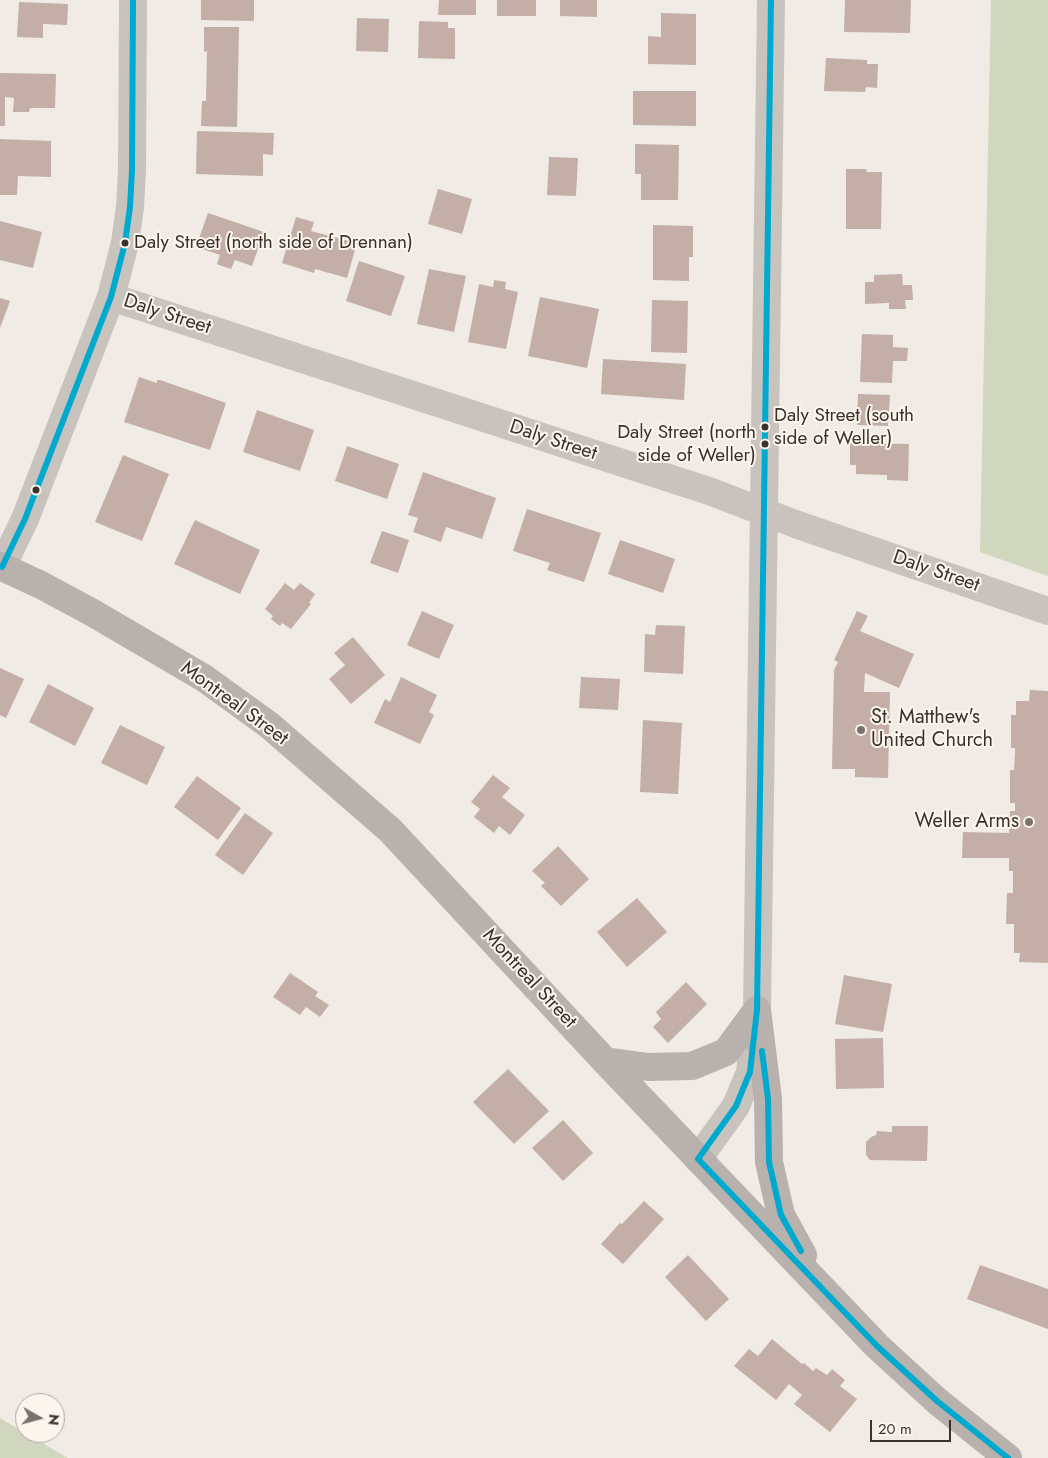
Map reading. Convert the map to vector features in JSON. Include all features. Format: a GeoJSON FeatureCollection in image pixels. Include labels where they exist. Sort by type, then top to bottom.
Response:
{"type":"FeatureCollection","features":[{"type":"Feature","properties":{"kind":"main road","name":"Montreal Street"},"geometry":{"type":"LineString","coordinates":[[1,566],[84,608],[195,673],[269,725],[390,830],[605,1061],[877,1346],[936,1401],[1008,1458]]}},
{"type":"Feature","properties":{"kind":"main road"},"geometry":{"type":"LineString","coordinates":[[605,1061],[648,1067],[692,1066],[726,1052],[757,1010]]}},
{"type":"Feature","properties":{"kind":"main road"},"geometry":{"type":"LineString","coordinates":[[757,1010],[768,1099],[769,1162],[781,1216],[825,1293]]}},
{"type":"Feature","properties":{"kind":"street"},"geometry":{"type":"LineString","coordinates":[[1,566],[25,519],[111,297],[125,243],[130,207],[133,0]]}},
{"type":"Feature","properties":{"kind":"street"},"geometry":{"type":"LineString","coordinates":[[698,1159],[736,1106],[750,1072],[757,1010],[771,0]]}},
{"type":"Feature","properties":{"kind":"street","name":"Daly Street"},"geometry":{"type":"LineString","coordinates":[[111,297],[700,488],[1048,611]]}},
{"type":"Feature","properties":{"kind":"green space"},"geometry":{"type":"Polygon","coordinates":[[[991,0],[1048,0],[1048,576],[980,552],[991,0]]]}},
{"type":"Feature","properties":{"kind":"green space"},"geometry":{"type":"Polygon","coordinates":[[[0,1418],[15,1427],[15,1443],[42,1443],[68,1458],[0,1458],[0,1418]]]}},
{"type":"Feature","properties":{"kind":"building"},"geometry":{"type":"Polygon","coordinates":[[[201,0],[254,0],[254,21],[201,20],[201,0]]]}},
{"type":"Feature","properties":{"kind":"building"},"geometry":{"type":"Polygon","coordinates":[[[439,0],[476,0],[476,15],[438,15],[439,0]]]}},
{"type":"Feature","properties":{"kind":"building"},"geometry":{"type":"Polygon","coordinates":[[[497,0],[536,0],[536,16],[497,16],[497,0]]]}},
{"type":"Feature","properties":{"kind":"building"},"geometry":{"type":"Polygon","coordinates":[[[560,0],[597,0],[597,17],[560,16],[560,0]]]}},
{"type":"Feature","properties":{"kind":"building"},"geometry":{"type":"Polygon","coordinates":[[[845,0],[911,0],[910,33],[844,32],[845,0]]]}},
{"type":"Feature","properties":{"kind":"building"},"geometry":{"type":"Polygon","coordinates":[[[19,2],[68,4],[67,25],[43,24],[43,38],[17,37],[19,2]]]}},
{"type":"Feature","properties":{"kind":"building"},"geometry":{"type":"Polygon","coordinates":[[[661,13],[696,14],[696,65],[648,64],[648,36],[661,37],[661,13]]]}},
{"type":"Feature","properties":{"kind":"building"},"geometry":{"type":"Polygon","coordinates":[[[357,18],[389,19],[388,52],[356,51],[357,18]]]}},
{"type":"Feature","properties":{"kind":"building"},"geometry":{"type":"Polygon","coordinates":[[[419,21],[448,22],[448,28],[455,28],[455,59],[418,58],[419,21]]]}},
{"type":"Feature","properties":{"kind":"building"},"geometry":{"type":"Polygon","coordinates":[[[204,27],[239,27],[237,127],[201,126],[202,101],[206,101],[207,51],[204,52],[204,27]]]}},
{"type":"Feature","properties":{"kind":"building"},"geometry":{"type":"Polygon","coordinates":[[[826,58],[867,60],[867,64],[878,64],[877,88],[866,87],[865,92],[824,91],[826,58]]]}},
{"type":"Feature","properties":{"kind":"building"},"geometry":{"type":"Polygon","coordinates":[[[0,73],[56,74],[55,108],[30,108],[29,112],[13,112],[14,98],[5,97],[5,126],[0,126],[0,73]]]}},
{"type":"Feature","properties":{"kind":"building"},"geometry":{"type":"Polygon","coordinates":[[[633,91],[696,91],[696,126],[633,125],[633,91]]]}},
{"type":"Feature","properties":{"kind":"building"},"geometry":{"type":"Polygon","coordinates":[[[197,131],[274,133],[273,155],[263,154],[263,176],[196,174],[197,131]]]}},
{"type":"Feature","properties":{"kind":"building"},"geometry":{"type":"Polygon","coordinates":[[[0,139],[51,141],[51,177],[18,176],[17,195],[0,195],[0,139]]]}},
{"type":"Feature","properties":{"kind":"building"},"geometry":{"type":"Polygon","coordinates":[[[635,144],[679,145],[678,200],[641,200],[641,174],[635,174],[635,144]]]}},
{"type":"Feature","properties":{"kind":"building"},"geometry":{"type":"Polygon","coordinates":[[[549,157],[578,158],[576,196],[547,195],[549,157]]]}},
{"type":"Feature","properties":{"kind":"building"},"geometry":{"type":"Polygon","coordinates":[[[846,169],[866,169],[867,172],[882,172],[881,229],[846,229],[846,169]]]}},
{"type":"Feature","properties":{"kind":"building"},"geometry":{"type":"Polygon","coordinates":[[[438,189],[472,199],[462,234],[428,224],[438,189]]]}},
{"type":"Feature","properties":{"kind":"building"},"geometry":{"type":"Polygon","coordinates":[[[208,213],[264,232],[252,266],[235,260],[231,269],[219,265],[217,264],[220,255],[196,247],[208,213]]]}},
{"type":"Feature","properties":{"kind":"building"},"geometry":{"type":"Polygon","coordinates":[[[296,217],[314,222],[311,231],[357,243],[347,278],[315,269],[314,273],[282,263],[296,217]]]}},
{"type":"Feature","properties":{"kind":"building"},"geometry":{"type":"Polygon","coordinates":[[[0,221],[42,232],[33,268],[0,260],[0,221]]]}},
{"type":"Feature","properties":{"kind":"building"},"geometry":{"type":"Polygon","coordinates":[[[653,225],[693,226],[693,257],[689,257],[689,281],[653,280],[653,225]]]}},
{"type":"Feature","properties":{"kind":"building"},"geometry":{"type":"Polygon","coordinates":[[[359,261],[405,276],[391,316],[346,301],[359,261]]]}},
{"type":"Feature","properties":{"kind":"building"},"geometry":{"type":"Polygon","coordinates":[[[429,269],[466,276],[454,332],[417,324],[429,269]]]}},
{"type":"Feature","properties":{"kind":"building"},"geometry":{"type":"Polygon","coordinates":[[[902,274],[903,285],[912,285],[913,300],[905,300],[906,309],[889,309],[889,303],[865,304],[865,282],[874,282],[874,275],[902,274]]]}},
{"type":"Feature","properties":{"kind":"building"},"geometry":{"type":"Polygon","coordinates":[[[494,280],[506,282],[505,289],[518,292],[506,349],[468,342],[479,284],[493,287],[494,280]]]}},
{"type":"Feature","properties":{"kind":"building"},"geometry":{"type":"Polygon","coordinates":[[[540,297],[599,309],[587,368],[528,356],[540,297]]]}},
{"type":"Feature","properties":{"kind":"building"},"geometry":{"type":"Polygon","coordinates":[[[0,298],[10,301],[0,328],[0,298]]]}},
{"type":"Feature","properties":{"kind":"building"},"geometry":{"type":"Polygon","coordinates":[[[652,300],[688,301],[687,353],[651,352],[652,300]]]}},
{"type":"Feature","properties":{"kind":"building"},"geometry":{"type":"Polygon","coordinates":[[[862,334],[893,335],[893,347],[908,348],[907,361],[893,361],[892,383],[860,382],[862,334]]]}},
{"type":"Feature","properties":{"kind":"building"},"geometry":{"type":"Polygon","coordinates":[[[603,359],[686,364],[684,400],[601,394],[603,359]]]}},
{"type":"Feature","properties":{"kind":"building"},"geometry":{"type":"Polygon","coordinates":[[[139,377],[157,383],[157,380],[160,380],[226,403],[210,450],[124,422],[139,377]]]}},
{"type":"Feature","properties":{"kind":"building"},"geometry":{"type":"Polygon","coordinates":[[[858,394],[890,395],[888,426],[857,425],[858,394]]]}},
{"type":"Feature","properties":{"kind":"building"},"geometry":{"type":"Polygon","coordinates":[[[257,410],[314,430],[300,471],[243,452],[257,410]]]}},
{"type":"Feature","properties":{"kind":"building"},"geometry":{"type":"Polygon","coordinates":[[[850,443],[909,444],[908,481],[887,480],[887,475],[856,474],[856,465],[850,465],[850,443]]]}},
{"type":"Feature","properties":{"kind":"building"},"geometry":{"type":"Polygon","coordinates":[[[347,446],[399,464],[387,499],[335,481],[347,446]]]}},
{"type":"Feature","properties":{"kind":"building"},"geometry":{"type":"Polygon","coordinates":[[[123,455],[169,474],[142,541],[95,522],[123,455]]]}},
{"type":"Feature","properties":{"kind":"building"},"geometry":{"type":"Polygon","coordinates":[[[423,472],[496,498],[482,539],[446,527],[441,542],[413,532],[418,518],[408,515],[423,472]]]}},
{"type":"Feature","properties":{"kind":"building"},"geometry":{"type":"Polygon","coordinates":[[[527,509],[601,533],[584,582],[547,570],[550,563],[513,551],[527,509]]]}},
{"type":"Feature","properties":{"kind":"building"},"geometry":{"type":"Polygon","coordinates":[[[195,520],[260,550],[240,594],[174,564],[195,520]]]}},
{"type":"Feature","properties":{"kind":"building"},"geometry":{"type":"Polygon","coordinates":[[[382,531],[409,540],[398,573],[370,563],[382,531]]]}},
{"type":"Feature","properties":{"kind":"building"},"geometry":{"type":"Polygon","coordinates":[[[620,540],[675,559],[663,593],[608,574],[620,540]]]}},
{"type":"Feature","properties":{"kind":"building"},"geometry":{"type":"Polygon","coordinates":[[[285,583],[294,590],[300,583],[315,594],[309,603],[311,604],[291,629],[282,623],[280,626],[271,619],[273,616],[265,609],[285,583]]]}},
{"type":"Feature","properties":{"kind":"building"},"geometry":{"type":"Polygon","coordinates":[[[422,611],[454,625],[439,659],[407,645],[422,611]]]}},
{"type":"Feature","properties":{"kind":"building","name":"St. Matthew's United Church"},"geometry":{"type":"Polygon","coordinates":[[[857,611],[868,616],[860,631],[914,654],[899,688],[865,673],[864,692],[890,692],[888,778],[855,777],[855,769],[832,769],[834,670],[838,662],[834,660],[857,611]]]}},
{"type":"Feature","properties":{"kind":"building"},"geometry":{"type":"Polygon","coordinates":[[[656,625],[685,626],[683,674],[644,672],[645,634],[655,635],[656,625]]]}},
{"type":"Feature","properties":{"kind":"building"},"geometry":{"type":"Polygon","coordinates":[[[353,637],[385,675],[351,704],[329,679],[345,665],[334,653],[353,637]]]}},
{"type":"Feature","properties":{"kind":"building"},"geometry":{"type":"Polygon","coordinates":[[[0,668],[24,679],[6,718],[0,715],[0,668]]]}},
{"type":"Feature","properties":{"kind":"building"},"geometry":{"type":"Polygon","coordinates":[[[401,677],[437,695],[429,712],[434,715],[420,744],[374,723],[385,699],[390,702],[401,677]]]}},
{"type":"Feature","properties":{"kind":"building"},"geometry":{"type":"Polygon","coordinates":[[[581,677],[620,679],[618,710],[579,708],[581,677]]]}},
{"type":"Feature","properties":{"kind":"building"},"geometry":{"type":"Polygon","coordinates":[[[48,684],[94,708],[75,746],[29,722],[48,684]]]}},
{"type":"Feature","properties":{"kind":"building","name":"Weller Arms"},"geometry":{"type":"Polygon","coordinates":[[[1030,690],[1048,691],[1048,963],[1019,962],[1020,953],[1014,953],[1014,924],[1006,924],[1007,893],[1013,893],[1013,871],[1009,871],[1009,858],[962,858],[963,832],[1009,833],[1010,811],[1015,811],[1015,803],[1010,803],[1010,770],[1014,770],[1015,753],[1015,748],[1011,748],[1011,715],[1016,715],[1016,701],[1029,701],[1030,690]]]}},
{"type":"Feature","properties":{"kind":"building"},"geometry":{"type":"Polygon","coordinates":[[[643,720],[682,723],[678,794],[640,792],[643,720]]]}},
{"type":"Feature","properties":{"kind":"building"},"geometry":{"type":"Polygon","coordinates":[[[120,725],[165,747],[147,785],[101,763],[120,725]]]}},
{"type":"Feature","properties":{"kind":"building"},"geometry":{"type":"Polygon","coordinates":[[[493,775],[510,788],[502,797],[525,815],[510,835],[499,826],[494,833],[474,817],[480,809],[471,802],[493,775]]]}},
{"type":"Feature","properties":{"kind":"building"},"geometry":{"type":"Polygon","coordinates":[[[197,776],[241,808],[218,840],[174,807],[197,776]]]}},
{"type":"Feature","properties":{"kind":"building"},"geometry":{"type":"Polygon","coordinates":[[[245,813],[273,833],[243,875],[215,855],[245,813]]]}},
{"type":"Feature","properties":{"kind":"building"},"geometry":{"type":"Polygon","coordinates":[[[558,846],[589,879],[561,906],[541,886],[545,883],[532,871],[558,846]]]}},
{"type":"Feature","properties":{"kind":"building"},"geometry":{"type":"Polygon","coordinates":[[[637,898],[667,932],[627,967],[597,932],[637,898]]]}},
{"type":"Feature","properties":{"kind":"building"},"geometry":{"type":"Polygon","coordinates":[[[290,973],[318,992],[315,996],[329,1005],[320,1017],[306,1007],[300,1015],[273,997],[290,973]]]}},
{"type":"Feature","properties":{"kind":"building"},"geometry":{"type":"Polygon","coordinates":[[[844,975],[892,984],[883,1032],[835,1024],[844,975]]]}},
{"type":"Feature","properties":{"kind":"building"},"geometry":{"type":"Polygon","coordinates":[[[686,982],[707,1004],[668,1043],[653,1027],[661,1019],[656,1012],[686,982]]]}},
{"type":"Feature","properties":{"kind":"building"},"geometry":{"type":"Polygon","coordinates":[[[883,1038],[884,1088],[836,1089],[835,1039],[883,1038]]]}},
{"type":"Feature","properties":{"kind":"building"},"geometry":{"type":"Polygon","coordinates":[[[508,1069],[549,1111],[514,1144],[473,1102],[508,1069]]]}},
{"type":"Feature","properties":{"kind":"building"},"geometry":{"type":"Polygon","coordinates":[[[563,1120],[593,1153],[563,1181],[532,1148],[563,1120]]]}},
{"type":"Feature","properties":{"kind":"building"},"geometry":{"type":"Polygon","coordinates":[[[892,1126],[928,1126],[927,1161],[870,1160],[866,1155],[866,1142],[876,1135],[877,1131],[892,1132],[892,1126]]]}},
{"type":"Feature","properties":{"kind":"building"},"geometry":{"type":"Polygon","coordinates":[[[644,1201],[664,1219],[623,1264],[601,1244],[644,1201]]]}},
{"type":"Feature","properties":{"kind":"building"},"geometry":{"type":"Polygon","coordinates":[[[688,1255],[729,1299],[706,1321],[665,1277],[688,1255]]]}},
{"type":"Feature","properties":{"kind":"building"},"geometry":{"type":"Polygon","coordinates":[[[980,1265],[1048,1289],[1048,1329],[967,1299],[980,1265]]]}},
{"type":"Feature","properties":{"kind":"building"},"geometry":{"type":"Polygon","coordinates":[[[772,1339],[813,1371],[816,1368],[827,1375],[832,1369],[845,1380],[840,1386],[857,1399],[830,1432],[794,1404],[802,1395],[789,1384],[776,1400],[734,1366],[749,1349],[758,1356],[772,1339]]]}},
{"type":"Feature","properties":{"kind":"transit line"},"geometry":{"type":"LineString","coordinates":[[2,567],[25,519],[111,297],[125,243],[130,207],[132,170],[133,0]]}},
{"type":"Feature","properties":{"kind":"transit line"},"geometry":{"type":"LineString","coordinates":[[771,0],[757,1010],[750,1072],[736,1106],[698,1159],[877,1346],[937,1401],[1008,1458]]}},
{"type":"Feature","properties":{"kind":"transit line"},"geometry":{"type":"LineString","coordinates":[[762,1051],[768,1099],[769,1162],[781,1215],[801,1251]]}},
{"type":"Feature","properties":{"kind":"place","name":"Daly Street (north side of Drennan)"},"geometry":{"type":"Point","coordinates":[125,243]}},
{"type":"Feature","properties":{"kind":"place","name":"Daly Street (south side of Weller)"},"geometry":{"type":"Point","coordinates":[765,427]}},
{"type":"Feature","properties":{"kind":"place","name":"Daly Street (north side of Weller)"},"geometry":{"type":"Point","coordinates":[765,444]}},
{"type":"Feature","properties":{"kind":"place","name":"St. Matthew's United Church"},"geometry":{"type":"Point","coordinates":[861,730]}},
{"type":"Feature","properties":{"kind":"place","name":"Weller Arms"},"geometry":{"type":"Point","coordinates":[1029,822]}}]}
